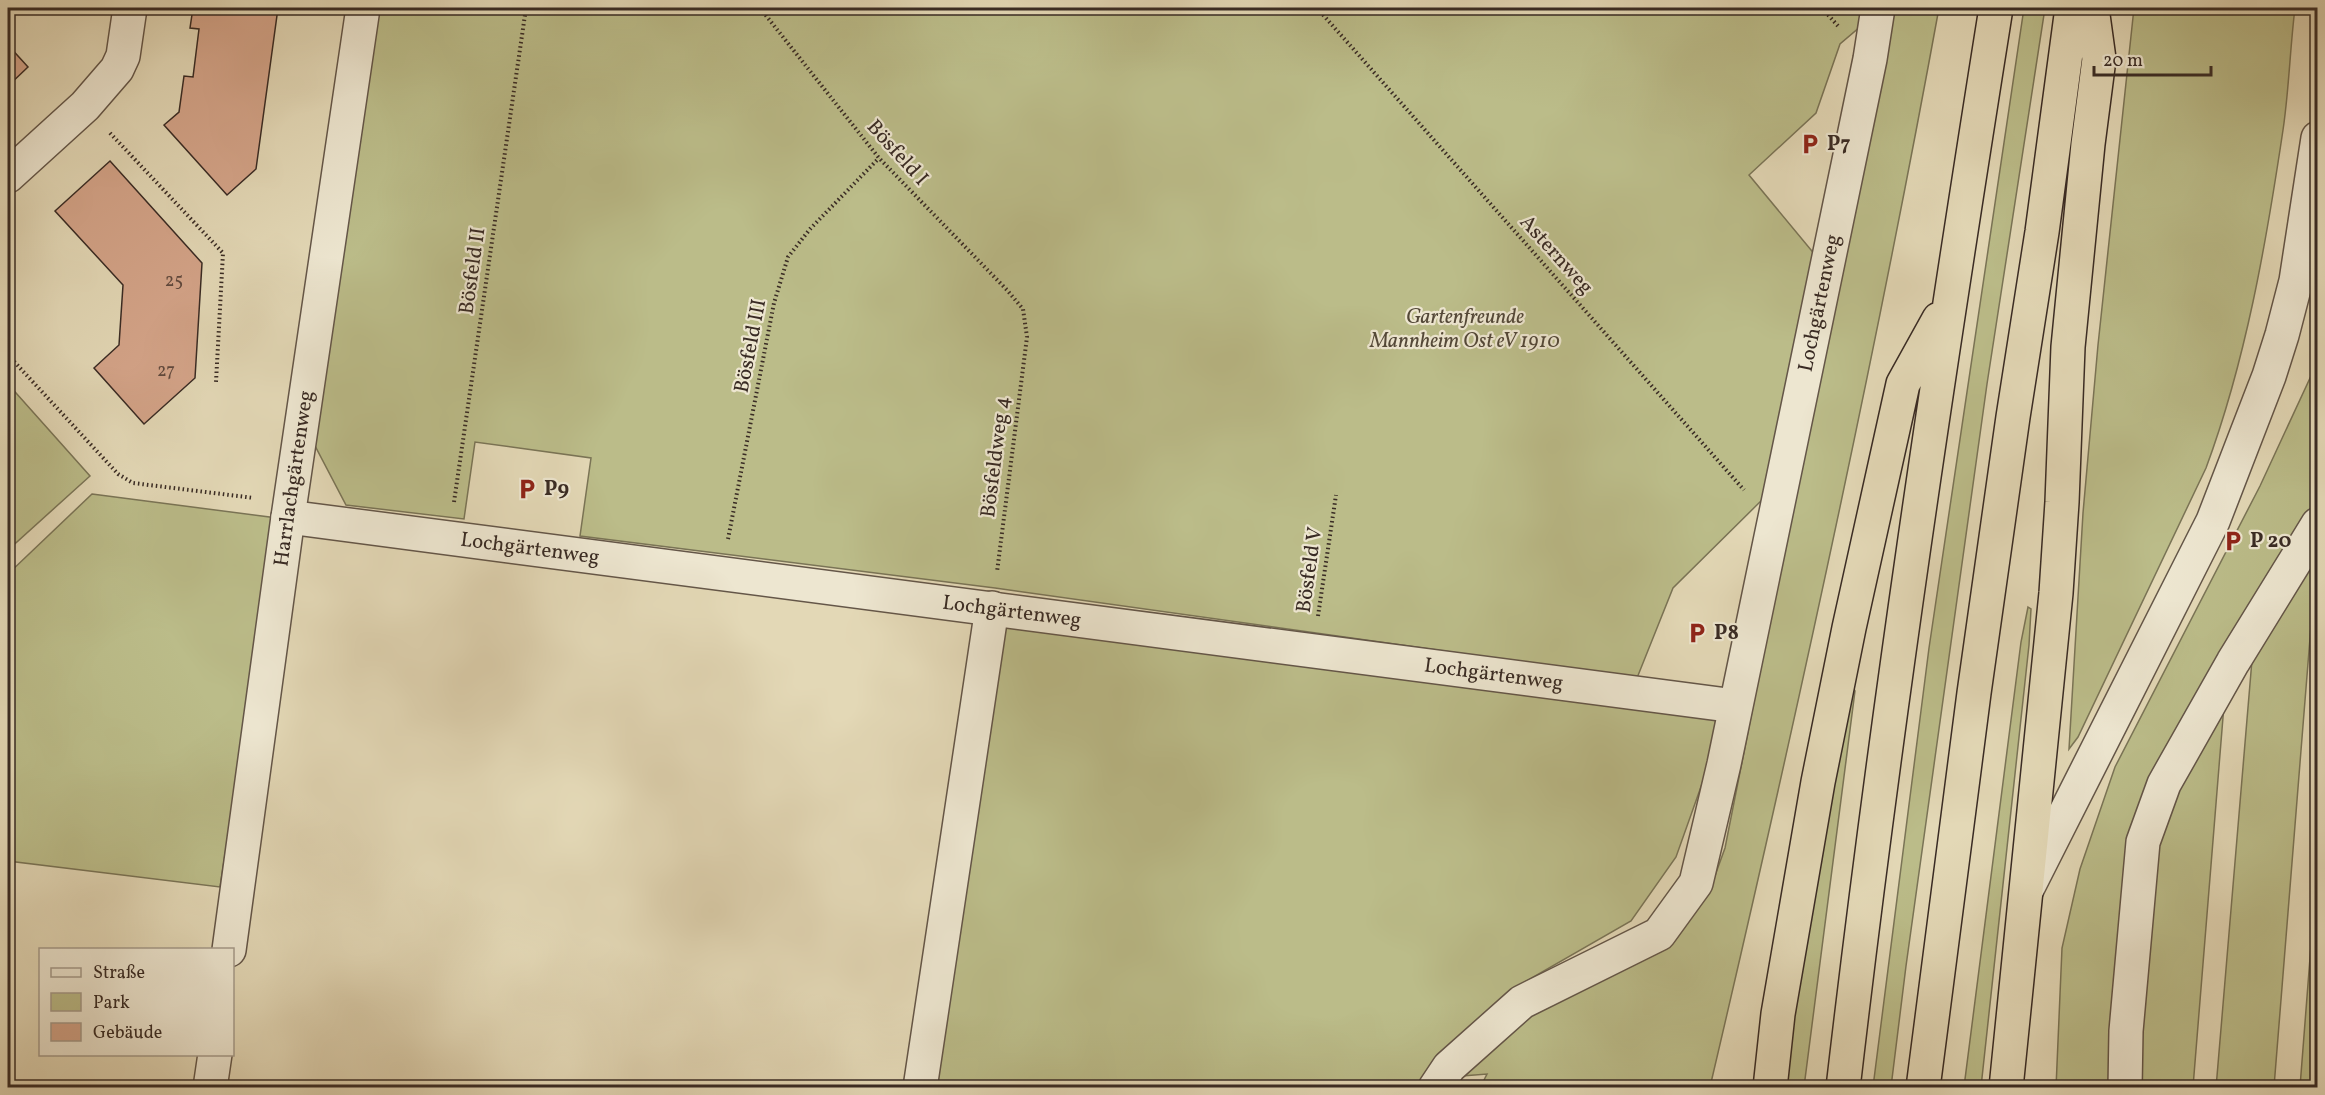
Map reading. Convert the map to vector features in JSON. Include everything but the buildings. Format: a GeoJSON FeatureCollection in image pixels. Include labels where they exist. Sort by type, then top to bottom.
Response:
{"type":"FeatureCollection","features":[{"type":"Feature","properties":{"kind":"highway"},"geometry":{"type":"LineString","coordinates":[[1843,1088],[1949,301],[1996,8]]}},
{"type":"Feature","properties":{"kind":"highway"},"geometry":{"type":"LineString","coordinates":[[1923,1088],[1974,693],[2042,232],[2072,8]]}},
{"type":"Feature","properties":{"kind":"highway"},"geometry":{"type":"LineString","coordinates":[[2006,1088],[2056,593],[2068,346],[2088,144],[2099,59],[2092,8]]}},
{"type":"Feature","properties":{"kind":"highway"},"geometry":{"type":"LineString","coordinates":[[1770,1088],[1778,1014],[1818,782],[1903,384],[1949,301]]}},
{"type":"Feature","properties":{"kind":"highway"},"geometry":{"type":"LineString","coordinates":[[1755,1088],[1778,1014]]}},
{"type":"Feature","properties":{"kind":"street"},"geometry":{"type":"LineString","coordinates":[[8,176],[85,106],[117,69],[123,56],[130,8]]}},
{"type":"Feature","properties":{"kind":"street","name":"Harrlachgärtenweg"},"geometry":{"type":"LineString","coordinates":[[229,948],[288,517],[363,8]]}},
{"type":"Feature","properties":{"kind":"street","name":"Lochgärtenweg"},"geometry":{"type":"LineString","coordinates":[[1435,1088],[1449,1067],[1522,1002],[1659,934],[1696,883],[1870,59],[1878,8]]}},
{"type":"Feature","properties":{"kind":"street"},"geometry":{"type":"LineString","coordinates":[[2027,889],[2213,521],[2269,376],[2282,335],[2296,281],[2318,138]]}},
{"type":"Feature","properties":{"kind":"street","name":"Lochgärtenweg"},"geometry":{"type":"LineString","coordinates":[[288,517],[1735,706]]}},
{"type":"Feature","properties":{"kind":"street"},"geometry":{"type":"LineString","coordinates":[[2125,1088],[2126,1031],[2143,842],[2164,784],[2233,662],[2318,524]]}},
{"type":"Feature","properties":{"kind":"street"},"geometry":{"type":"LineString","coordinates":[[920,1088],[992,608]]}},
{"type":"Feature","properties":{"kind":"street"},"geometry":{"type":"LineString","coordinates":[[210,1088],[215,1056]]}},
{"type":"Feature","properties":{"kind":"path","name":"Bösfeld II"},"geometry":{"type":"LineString","coordinates":[[449,538],[526,8]]}},
{"type":"Feature","properties":{"kind":"path","name":"Bösfeld I"},"geometry":{"type":"LineString","coordinates":[[760,8],[879,158],[1023,309]]}},
{"type":"Feature","properties":{"kind":"path","name":"Asternweg"},"geometry":{"type":"LineString","coordinates":[[1317,8],[1749,496],[1774,520]]}},
{"type":"Feature","properties":{"kind":"path"},"geometry":{"type":"LineString","coordinates":[[85,106],[223,254],[216,382]]}},
{"type":"Feature","properties":{"kind":"path","name":"Bösfeld III"},"geometry":{"type":"LineString","coordinates":[[722,573],[774,303],[788,257],[810,229],[879,158]]}},
{"type":"Feature","properties":{"kind":"path","name":"Bösfeldweg 4"},"geometry":{"type":"LineString","coordinates":[[992,608],[1027,336],[1023,309]]}},
{"type":"Feature","properties":{"kind":"path"},"geometry":{"type":"LineString","coordinates":[[8,355],[118,474],[134,483],[265,499],[288,517]]}},
{"type":"Feature","properties":{"kind":"path","name":"Bösfeld V"},"geometry":{"type":"LineString","coordinates":[[1313,650],[1336,495]]}},
{"type":"Feature","properties":{"kind":"green space","name":"Gartenfreunde Mannheim Ost eV 1910"},"geometry":{"type":"Polygon","coordinates":[[[373,8],[1864,8],[1861,26],[1840,44],[1816,113],[1749,175],[1816,256],[1767,495],[1673,588],[1637,678],[995,588],[580,536],[591,458],[475,442],[464,519],[346,505],[312,440],[373,8]]]}},
{"type":"Feature","properties":{"kind":"green space"},"geometry":{"type":"Polygon","coordinates":[[[1891,8],[1939,8],[1860,414],[1772,818],[1710,1087],[1480,1088],[1487,1074],[1461,1076],[1510,1031],[1556,997],[1673,939],[1708,895],[1725,848],[1891,8]]]}},
{"type":"Feature","properties":{"kind":"green space"},"geometry":{"type":"Polygon","coordinates":[[[2024,8],[2045,8],[1987,384],[1891,1087],[1873,1087],[1929,648],[2024,8]]]}},
{"type":"Feature","properties":{"kind":"green space"},"geometry":{"type":"Polygon","coordinates":[[[2134,8],[2295,8],[2285,115],[2269,216],[2253,301],[2233,386],[2206,468],[2078,737],[2069,749],[2083,513],[2098,345],[2134,8]]]}},
{"type":"Feature","properties":{"kind":"green space"},"geometry":{"type":"Polygon","coordinates":[[[2317,363],[2317,498],[2155,774],[2115,1087],[2056,1088],[2062,948],[2080,869],[2115,767],[2260,486],[2317,363]]]}},
{"type":"Feature","properties":{"kind":"green space"},"geometry":{"type":"Polygon","coordinates":[[[8,384],[90,476],[8,550],[8,384]]]}},
{"type":"Feature","properties":{"kind":"green space"},"geometry":{"type":"Polygon","coordinates":[[[92,494],[277,518],[220,887],[8,861],[8,574],[92,494]]]}},
{"type":"Feature","properties":{"kind":"green space"},"geometry":{"type":"Polygon","coordinates":[[[2317,551],[2274,1087],[2216,1088],[2252,660],[2317,551]]]}},
{"type":"Feature","properties":{"kind":"green space"},"geometry":{"type":"Polygon","coordinates":[[[2028,607],[2031,609],[2029,645],[1981,1087],[1964,1087],[2021,642],[2028,607]]]}},
{"type":"Feature","properties":{"kind":"green space"},"geometry":{"type":"Polygon","coordinates":[[[1004,616],[1716,720],[1708,767],[1676,857],[1631,921],[1516,987],[1445,1050],[1416,1087],[931,1088],[1004,616]]]}},
{"type":"Feature","properties":{"kind":"green space"},"geometry":{"type":"Polygon","coordinates":[[[1852,686],[1855,691],[1804,1087],[1783,1088],[1802,964],[1852,686]]]}},
{"type":"Feature","properties":{"kind":"green space"},"geometry":{"type":"Polygon","coordinates":[[[2224,705],[2193,1087],[2140,1088],[2137,1058],[2151,865],[2179,789],[2224,705]]]}},
{"type":"Feature","properties":{"kind":"green space"},"geometry":{"type":"Polygon","coordinates":[[[2317,868],[2317,1087],[2300,1087],[2317,868]]]}},
{"type":"Feature","properties":{"kind":"place","name":"P7"},"geometry":{"type":"Point","coordinates":[1810,144]}},
{"type":"Feature","properties":{"kind":"place","name":"P9"},"geometry":{"type":"Point","coordinates":[527,489]}},
{"type":"Feature","properties":{"kind":"place","name":"P 20"},"geometry":{"type":"Point","coordinates":[2233,541]}},
{"type":"Feature","properties":{"kind":"place","name":"P8"},"geometry":{"type":"Point","coordinates":[1697,633]}}]}
